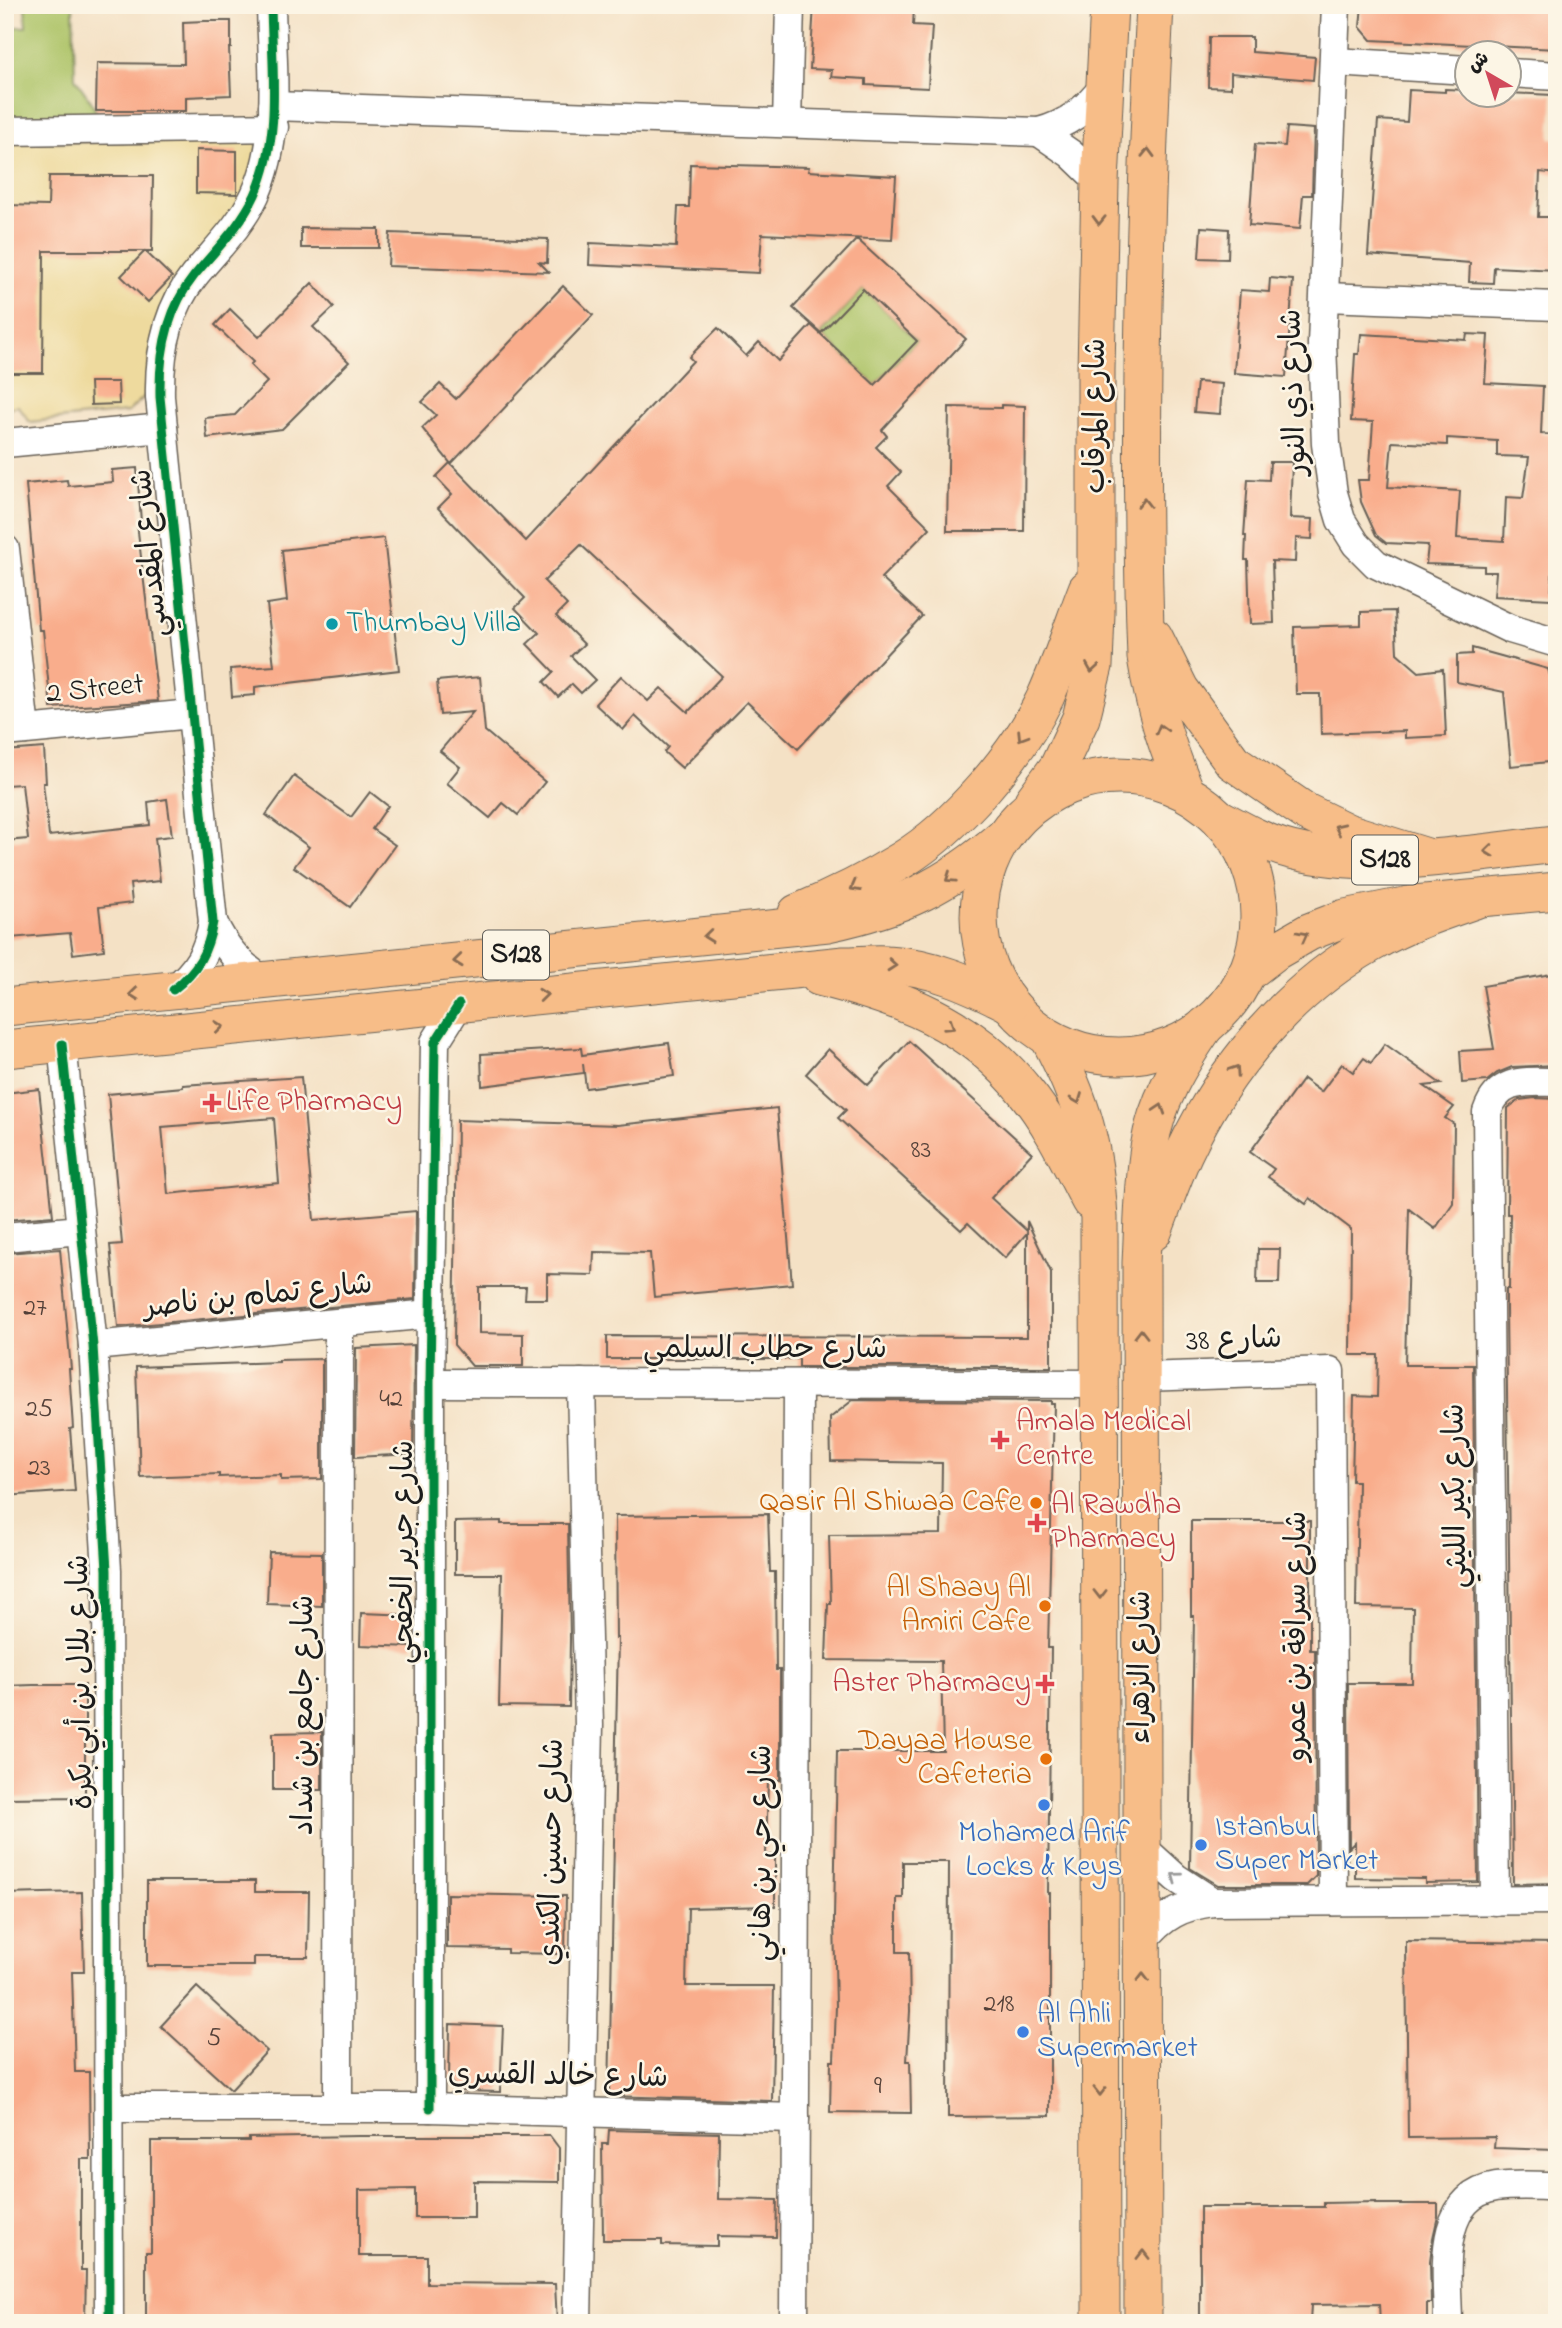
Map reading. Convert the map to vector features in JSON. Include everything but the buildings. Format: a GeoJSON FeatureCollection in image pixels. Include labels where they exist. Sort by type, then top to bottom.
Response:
{"type":"FeatureCollection","features":[{"type":"Feature","properties":{"kind":"main road","name":"شارع المرقاب"},"geometry":{"type":"LineString","coordinates":[[1015,823],[1058,767],[1081,718],[1094,666],[1100,182],[1109,5]]}},
{"type":"Feature","properties":{"kind":"main road","name":"شارع المرقاب"},"geometry":{"type":"LineString","coordinates":[[1155,5],[1149,115],[1144,336],[1144,610],[1146,657],[1154,704],[1167,749],[1186,792]]}},
{"type":"Feature","properties":{"kind":"main road"},"geometry":{"type":"LineString","coordinates":[[752,932],[842,894],[894,865],[960,814],[1007,760],[1044,699],[1096,561]]}},
{"type":"Feature","properties":{"kind":"main road"},"geometry":{"type":"LineString","coordinates":[[1144,610],[1160,651],[1180,689],[1233,762],[1306,812],[1347,832],[1427,857]]}},
{"type":"Feature","properties":{"kind":"main road"},"geometry":{"type":"LineString","coordinates":[[1120,775],[1154,780],[1186,792],[1221,818],[1240,845],[1254,876],[1259,909],[1256,942],[1246,974],[1229,1002],[1206,1025],[1177,1043],[1146,1053],[1112,1056],[1079,1051],[1049,1038],[1028,1023],[1010,1004],[993,979],[983,951],[979,921],[981,891],[989,862],[1015,823],[1055,791],[1087,779],[1120,775]]}},
{"type":"Feature","properties":{"kind":"main road","name":"S128"},"geometry":{"type":"LineString","coordinates":[[1221,818],[1289,850],[1326,858],[1363,861],[1557,844]]}},
{"type":"Feature","properties":{"kind":"main road","name":"S128"},"geometry":{"type":"LineString","coordinates":[[5,1007],[828,923],[867,915],[905,902],[941,884],[974,862],[1015,823]]}},
{"type":"Feature","properties":{"kind":"main road","name":"S128"},"geometry":{"type":"LineString","coordinates":[[1246,974],[1276,951],[1309,932],[1345,918],[1414,904],[1557,891]]}},
{"type":"Feature","properties":{"kind":"main road"},"geometry":{"type":"LineString","coordinates":[[1141,1263],[1184,1153],[1214,1100],[1246,1053],[1283,1011],[1325,974],[1372,943],[1422,918],[1475,900]]}},
{"type":"Feature","properties":{"kind":"main road","name":"S128"},"geometry":{"type":"LineString","coordinates":[[5,1049],[794,970],[887,964],[930,970],[971,984],[1010,1004]]}},
{"type":"Feature","properties":{"kind":"main road"},"geometry":{"type":"LineString","coordinates":[[794,970],[895,998],[944,1021],[988,1052],[1025,1090],[1055,1135],[1099,1218]]}},
{"type":"Feature","properties":{"kind":"main road","name":"شارع الزهراء"},"geometry":{"type":"LineString","coordinates":[[1143,2323],[1141,1263],[1149,1147],[1161,1103],[1180,1062],[1206,1025]]}},
{"type":"Feature","properties":{"kind":"main road","name":"شارع الزهراء"},"geometry":{"type":"LineString","coordinates":[[1049,1038],[1066,1071],[1087,1131],[1097,1180],[1099,1218],[1098,2319]]}},
{"type":"Feature","properties":{"kind":"street","name":"شارع المقدسي"},"geometry":{"type":"LineString","coordinates":[[173,990],[189,978],[202,961],[214,922],[163,428],[159,365],[165,334],[176,305],[192,278],[237,227],[254,196],[267,162],[273,116],[271,5]]}},
{"type":"Feature","properties":{"kind":"street"},"geometry":{"type":"LineString","coordinates":[[787,123],[790,5]]}},
{"type":"Feature","properties":{"kind":"street","name":"شارع ذي النور"},"geometry":{"type":"LineString","coordinates":[[1336,5],[1322,344],[1326,443],[1333,493],[1341,520],[1356,544],[1376,564],[1510,629],[1557,643]]}},
{"type":"Feature","properties":{"kind":"street"},"geometry":{"type":"LineString","coordinates":[[1334,62],[1454,69]]}},
{"type":"Feature","properties":{"kind":"street"},"geometry":{"type":"LineString","coordinates":[[1524,74],[1557,76]]}},
{"type":"Feature","properties":{"kind":"street"},"geometry":{"type":"LineString","coordinates":[[5,131],[273,116],[787,123],[1039,132],[1058,127],[1076,116],[1092,103],[1104,86]]}},
{"type":"Feature","properties":{"kind":"street"},"geometry":{"type":"LineString","coordinates":[[1039,132],[1072,154],[1100,182]]}},
{"type":"Feature","properties":{"kind":"street"},"geometry":{"type":"LineString","coordinates":[[1325,297],[1557,306]]}},
{"type":"Feature","properties":{"kind":"street"},"geometry":{"type":"LineString","coordinates":[[5,443],[163,428]]}},
{"type":"Feature","properties":{"kind":"street"},"geometry":{"type":"LineString","coordinates":[[5,549],[15,731]]}},
{"type":"Feature","properties":{"kind":"street","name":"2 Street"},"geometry":{"type":"LineString","coordinates":[[15,731],[192,714]]}},
{"type":"Feature","properties":{"kind":"street","name":"شارع المقدسي"},"geometry":{"type":"LineString","coordinates":[[214,922],[233,956],[264,981]]}},
{"type":"Feature","properties":{"kind":"street"},"geometry":{"type":"LineString","coordinates":[[403,1009],[424,1025],[435,1042],[459,1004]]}},
{"type":"Feature","properties":{"kind":"street","name":"شارع جرير الخفجي"},"geometry":{"type":"LineString","coordinates":[[430,2108],[430,1314],[435,1042]]}},
{"type":"Feature","properties":{"kind":"street","name":"شارع بلال بن أبي بكرة"},"geometry":{"type":"LineString","coordinates":[[62,1044],[93,1346],[107,1570],[109,2323]]}},
{"type":"Feature","properties":{"kind":"street","name":"شارع بكير الليثي"},"geometry":{"type":"LineString","coordinates":[[1494,1901],[1486,1122],[1490,1102],[1505,1087],[1515,1083],[1557,1082]]}},
{"type":"Feature","properties":{"kind":"street"},"geometry":{"type":"LineString","coordinates":[[5,1237],[80,1230]]}},
{"type":"Feature","properties":{"kind":"street","name":"شارع تمام بن ناصر"},"geometry":{"type":"LineString","coordinates":[[93,1346],[430,1314]]}},
{"type":"Feature","properties":{"kind":"street","name":"شارع جامع بن شداد"},"geometry":{"type":"LineString","coordinates":[[338,2107],[339,1323]]}},
{"type":"Feature","properties":{"kind":"street","name":"شارع 38"},"geometry":{"type":"LineString","coordinates":[[1141,1377],[1329,1371]]}},
{"type":"Feature","properties":{"kind":"street","name":"شارع سراقة بن عمرو"},"geometry":{"type":"LineString","coordinates":[[1329,1371],[1333,1901]]}},
{"type":"Feature","properties":{"kind":"street","name":"شارع حطاب السلمي"},"geometry":{"type":"LineString","coordinates":[[430,1382],[1099,1384]]}},
{"type":"Feature","properties":{"kind":"street","name":"شارع حسين الكندي"},"geometry":{"type":"LineString","coordinates":[[577,2323],[589,1725],[581,1383]]}},
{"type":"Feature","properties":{"kind":"street","name":"شارع حي بن هاني"},"geometry":{"type":"LineString","coordinates":[[794,2323],[798,1384]]}},
{"type":"Feature","properties":{"kind":"street"},"geometry":{"type":"LineString","coordinates":[[1143,1848],[1176,1878],[1213,1902]]}},
{"type":"Feature","properties":{"kind":"street"},"geometry":{"type":"LineString","coordinates":[[1143,1941],[1156,1924],[1173,1912],[1192,1904],[1557,1900]]}},
{"type":"Feature","properties":{"kind":"street","name":"شارع خالد القسري"},"geometry":{"type":"LineString","coordinates":[[110,2108],[430,2108],[795,2118]]}},
{"type":"Feature","properties":{"kind":"street"},"geometry":{"type":"LineString","coordinates":[[1448,2323],[1448,2239],[1459,2210],[1484,2190],[1497,2187],[1557,2186]]}},
{"type":"Feature","properties":{"kind":"green space"},"geometry":{"type":"Polygon","coordinates":[[[25,5],[73,5],[75,78],[92,103],[102,126],[5,125],[5,27],[26,27],[25,5]]]}},
{"type":"Feature","properties":{"kind":"green space"},"geometry":{"type":"Polygon","coordinates":[[[863,289],[917,341],[875,385],[821,334],[863,289]]]}},
{"type":"Feature","properties":{"kind":"sand"},"geometry":{"type":"Polygon","coordinates":[[[258,141],[251,184],[151,351],[146,395],[128,412],[30,422],[18,406],[5,408],[5,142],[258,141]]]}},
{"type":"Feature","properties":{"kind":"cycle path"},"geometry":{"type":"LineString","coordinates":[[173,990],[189,976],[200,960],[213,922],[160,397],[161,365],[166,334],[184,289],[242,217],[255,195],[263,173],[269,149],[274,102],[271,5]]}},
{"type":"Feature","properties":{"kind":"cycle path"},"geometry":{"type":"LineString","coordinates":[[430,2108],[430,1383],[435,1042],[459,1004]]}},
{"type":"Feature","properties":{"kind":"cycle path"},"geometry":{"type":"LineString","coordinates":[[62,1044],[93,1346],[107,1570],[109,2323]]}},
{"type":"Feature","properties":{"kind":"place","name":"Thumbay Villa"},"geometry":{"type":"Point","coordinates":[332,624]}},
{"type":"Feature","properties":{"kind":"place","name":"Life Pharmacy"},"geometry":{"type":"Point","coordinates":[212,1103]}},
{"type":"Feature","properties":{"kind":"place","name":"Amala Medical Centre"},"geometry":{"type":"Point","coordinates":[1000,1440]}},
{"type":"Feature","properties":{"kind":"place","name":"Qasir Al Shiwaa Cafe"},"geometry":{"type":"Point","coordinates":[1036,1503]}},
{"type":"Feature","properties":{"kind":"place","name":"Al Rawdha Pharmacy"},"geometry":{"type":"Point","coordinates":[1037,1523]}},
{"type":"Feature","properties":{"kind":"place","name":"Al Shaay Al Amiri Cafe"},"geometry":{"type":"Point","coordinates":[1045,1606]}},
{"type":"Feature","properties":{"kind":"place","name":"Aster Pharmacy"},"geometry":{"type":"Point","coordinates":[1045,1684]}},
{"type":"Feature","properties":{"kind":"place","name":"Dayaa House Cafeteria"},"geometry":{"type":"Point","coordinates":[1046,1759]}},
{"type":"Feature","properties":{"kind":"place","name":"Mohamed Arif Locks & Keys"},"geometry":{"type":"Point","coordinates":[1044,1805]}},
{"type":"Feature","properties":{"kind":"place","name":"Istanbul Super Market"},"geometry":{"type":"Point","coordinates":[1201,1845]}},
{"type":"Feature","properties":{"kind":"place","name":"Al Ahli Supermarket"},"geometry":{"type":"Point","coordinates":[1023,2032]}}]}
